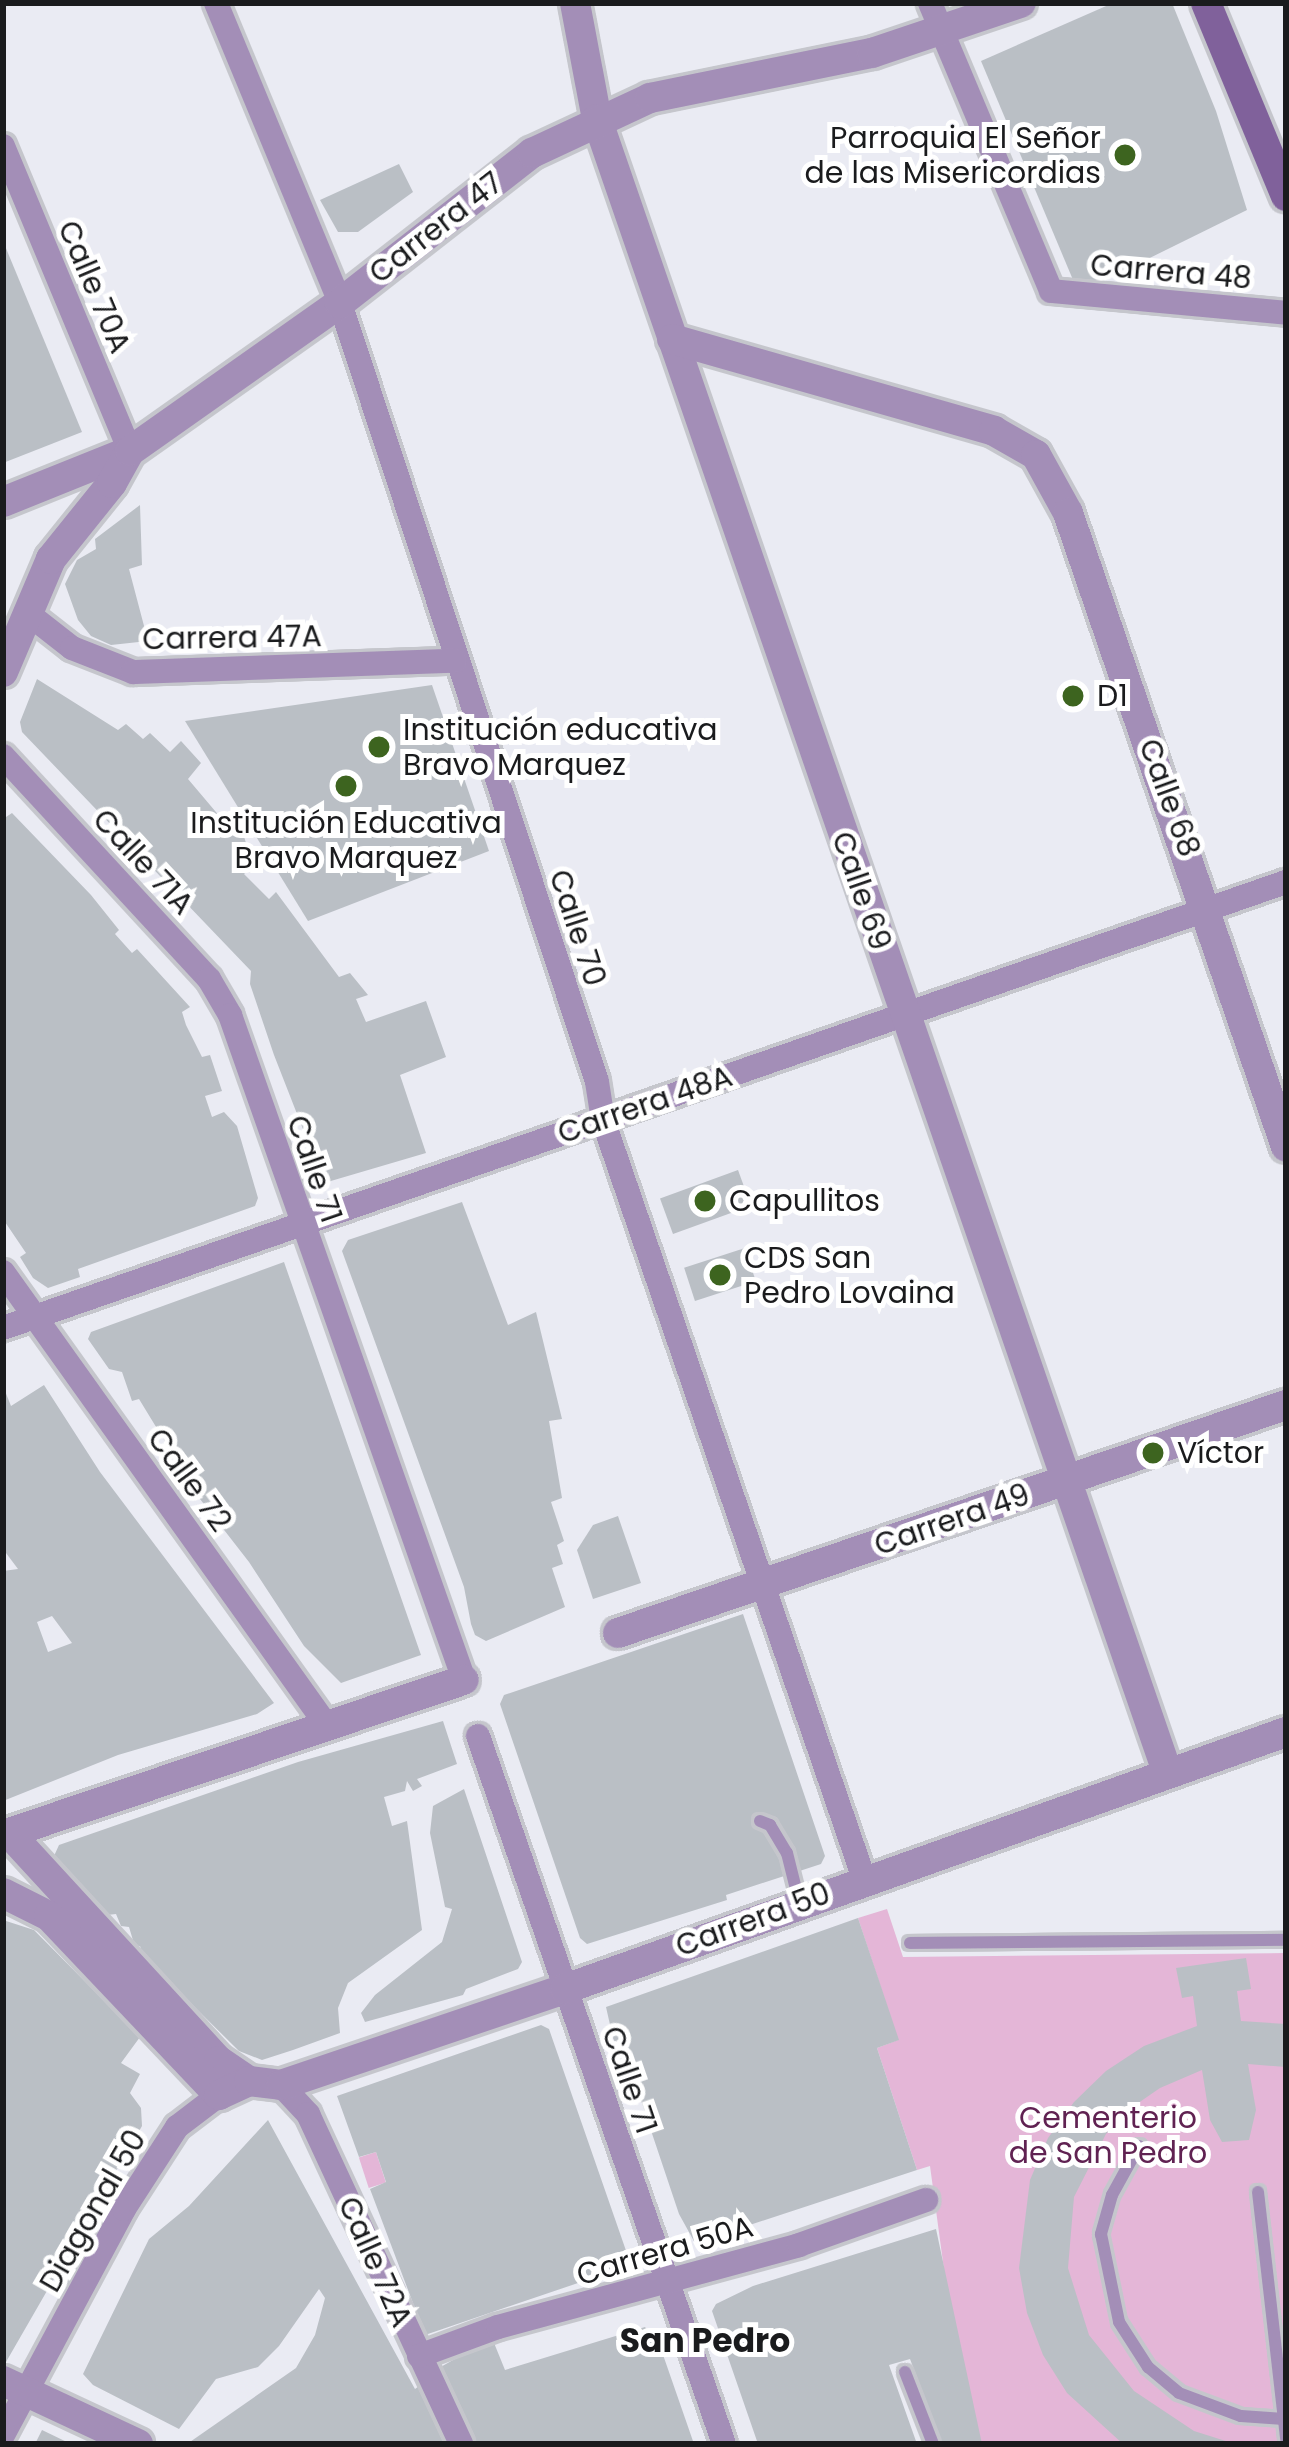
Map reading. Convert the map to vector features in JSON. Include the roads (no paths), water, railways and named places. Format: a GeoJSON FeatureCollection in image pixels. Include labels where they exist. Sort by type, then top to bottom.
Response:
{"type":"FeatureCollection","features":[{"type":"Feature","properties":{"kind":"main road"},"geometry":{"type":"LineString","coordinates":[[1206,3],[1286,196]]}},
{"type":"Feature","properties":{"kind":"street","name":"Calle 70"},"geometry":{"type":"LineString","coordinates":[[216,3],[340,302],[597,1082],[603,1120],[864,1879]]}},
{"type":"Feature","properties":{"kind":"street","name":"Calle 69"},"geometry":{"type":"LineString","coordinates":[[575,3],[597,119],[1167,1772]]}},
{"type":"Feature","properties":{"kind":"street","name":"Carrera 47"},"geometry":{"type":"LineString","coordinates":[[3,672],[50,559],[112,483],[130,451],[340,302],[532,153],[650,98],[872,53],[936,17],[1022,3]]}},
{"type":"Feature","properties":{"kind":"street","name":"Carrera 48"},"geometry":{"type":"LineString","coordinates":[[936,17],[1051,292],[1286,313]]}},
{"type":"Feature","properties":{"kind":"street","name":"Calle 70A"},"geometry":{"type":"LineString","coordinates":[[3,146],[130,451]]}},
{"type":"Feature","properties":{"kind":"street","name":"Calle 68"},"geometry":{"type":"LineString","coordinates":[[671,339],[994,431],[1036,455],[1068,513],[1208,909],[1286,1147]]}},
{"type":"Feature","properties":{"kind":"street"},"geometry":{"type":"LineString","coordinates":[[3,502],[130,451]]}},
{"type":"Feature","properties":{"kind":"street","name":"Carrera 47A"},"geometry":{"type":"LineString","coordinates":[[26,612],[72,648],[133,671],[455,661]]}},
{"type":"Feature","properties":{"kind":"street","name":"Calle 71A"},"geometry":{"type":"LineString","coordinates":[[3,756],[209,979],[230,1016]]}},
{"type":"Feature","properties":{"kind":"street","name":"Carrera 48A"},"geometry":{"type":"LineString","coordinates":[[3,1328],[1286,882]]}},
{"type":"Feature","properties":{"kind":"street","name":"Calle 71"},"geometry":{"type":"LineString","coordinates":[[230,1016],[464,1680]]}},
{"type":"Feature","properties":{"kind":"street","name":"Calle 72"},"geometry":{"type":"LineString","coordinates":[[3,1272],[325,1723]]}},
{"type":"Feature","properties":{"kind":"street","name":"Carrera 49"},"geometry":{"type":"LineString","coordinates":[[618,1633],[1286,1405]]}},
{"type":"Feature","properties":{"kind":"street"},"geometry":{"type":"LineString","coordinates":[[249,2080],[218,2060],[6,1834],[464,1680]]}},
{"type":"Feature","properties":{"kind":"street","name":"Carrera 50"},"geometry":{"type":"LineString","coordinates":[[249,2080],[281,2085],[1286,1732]]}},
{"type":"Feature","properties":{"kind":"street","name":"Calle 71"},"geometry":{"type":"LineString","coordinates":[[478,1736],[724,2444]]}},
{"type":"Feature","properties":{"kind":"street"},"geometry":{"type":"LineString","coordinates":[[3,1893],[49,1916],[219,2095],[249,2080]]}},
{"type":"Feature","properties":{"kind":"street","name":"Calle 72A"},"geometry":{"type":"LineString","coordinates":[[281,2085],[308,2114],[460,2444]]}},
{"type":"Feature","properties":{"kind":"street","name":"Diagonal 50"},"geometry":{"type":"LineString","coordinates":[[3,2435],[15,2387],[167,2140],[219,2095]]}},
{"type":"Feature","properties":{"kind":"street","name":"Carrera 50A"},"geometry":{"type":"LineString","coordinates":[[419,2356],[498,2327],[669,2284],[926,2200]]}},
{"type":"Feature","properties":{"kind":"street"},"geometry":{"type":"LineString","coordinates":[[15,2387],[138,2444]]}},
{"type":"Feature","properties":{"kind":"lane"},"geometry":{"type":"LineString","coordinates":[[760,1821],[770,1825],[787,1853],[800,1903]]}},
{"type":"Feature","properties":{"kind":"lane"},"geometry":{"type":"LineString","coordinates":[[910,1942],[1286,1940]]}},
{"type":"Feature","properties":{"kind":"lane"},"geometry":{"type":"LineString","coordinates":[[1139,2146],[1112,2195],[1101,2234],[1119,2322],[1148,2367],[1179,2393],[1240,2416],[1284,2419]]}},
{"type":"Feature","properties":{"kind":"lane"},"geometry":{"type":"LineString","coordinates":[[1258,2192],[1286,2438]]}},
{"type":"Feature","properties":{"kind":"lane"},"geometry":{"type":"LineString","coordinates":[[905,2372],[933,2444]]}},
{"type":"Feature","properties":{"kind":"place","name":"Parroquia El Señor de las Misericordias"},"geometry":{"type":"Point","coordinates":[1125,155]}},
{"type":"Feature","properties":{"kind":"place","name":"D1"},"geometry":{"type":"Point","coordinates":[1073,696]}},
{"type":"Feature","properties":{"kind":"place","name":"Institución educativa Bravo Marquez"},"geometry":{"type":"Point","coordinates":[379,747]}},
{"type":"Feature","properties":{"kind":"place","name":"Institución Educativa Bravo Marquez"},"geometry":{"type":"Point","coordinates":[346,786]}},
{"type":"Feature","properties":{"kind":"place","name":"Capullitos"},"geometry":{"type":"Point","coordinates":[705,1201]}},
{"type":"Feature","properties":{"kind":"place","name":"CDS San Pedro Lovaina"},"geometry":{"type":"Point","coordinates":[720,1275]}},
{"type":"Feature","properties":{"kind":"place","name":"Víctor"},"geometry":{"type":"Point","coordinates":[1153,1453]}},
{"type":"Feature","properties":{"kind":"district","name":"San Pedro"},"geometry":{"type":"Point","coordinates":[705,2341]}},
{"type":"Feature","properties":{"kind":"park label","name":"Cementerio de San Pedro"},"geometry":{"type":"Point","coordinates":[1108,2135]}}]}
